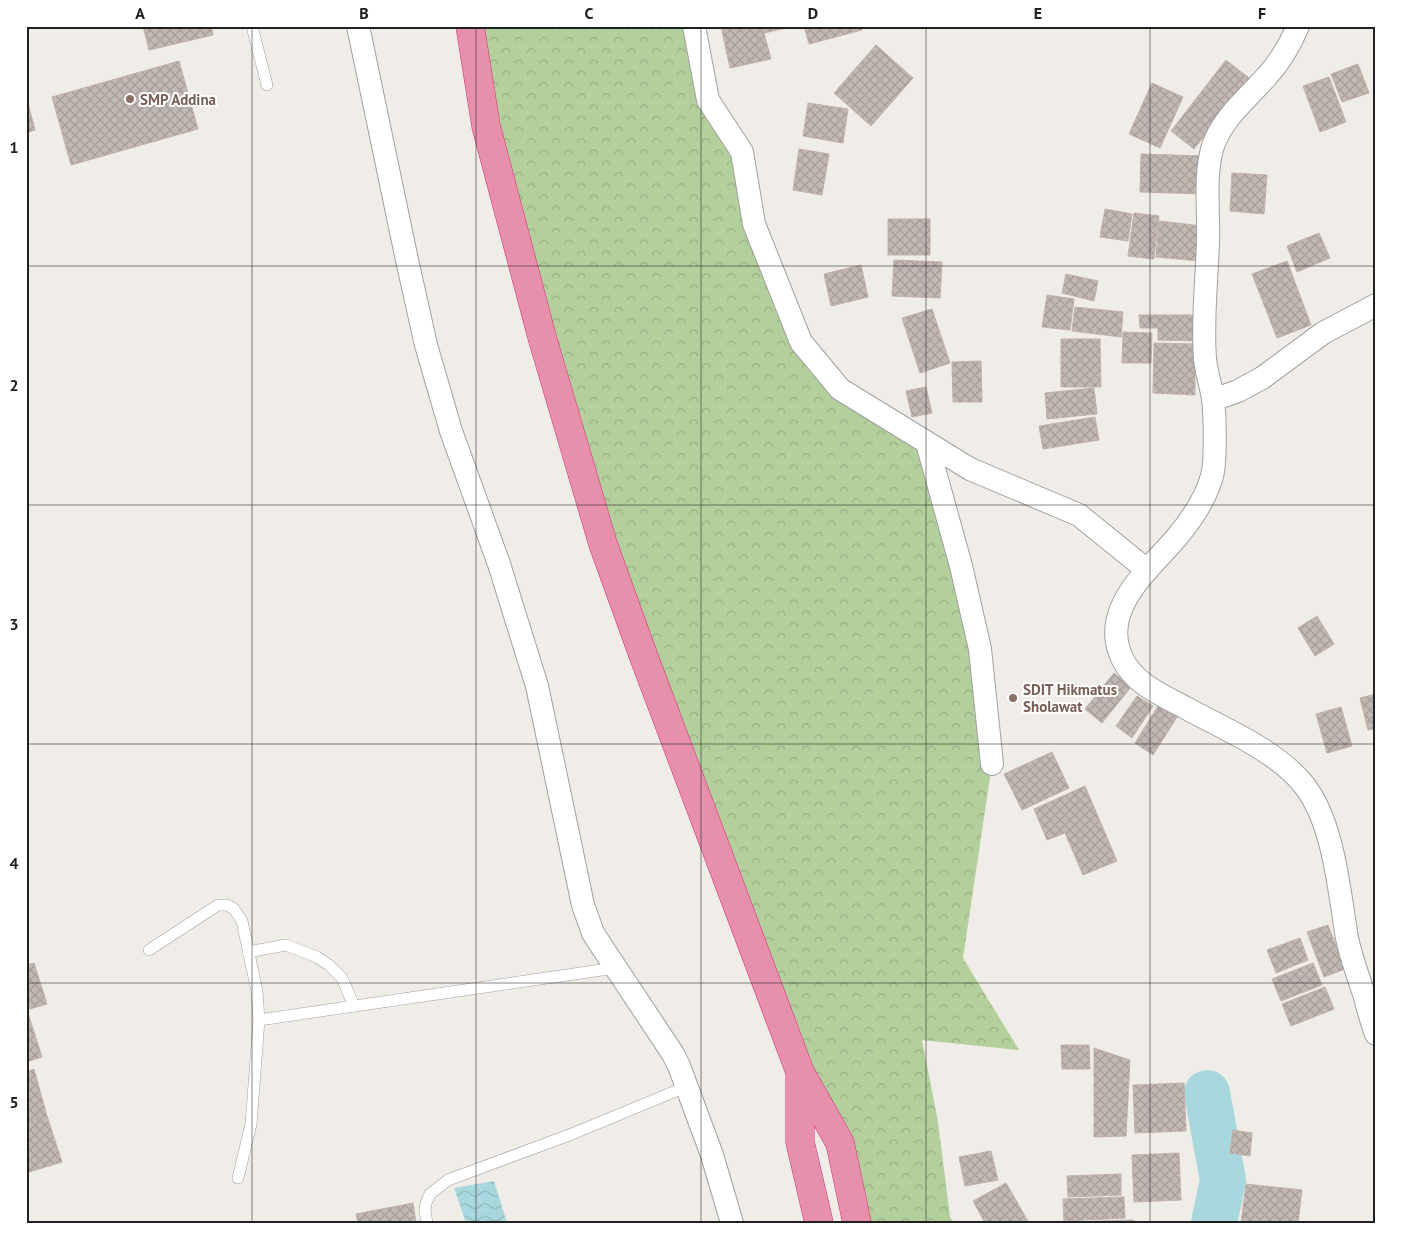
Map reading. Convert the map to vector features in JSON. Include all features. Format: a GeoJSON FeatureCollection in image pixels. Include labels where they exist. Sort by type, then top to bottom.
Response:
{"type":"FeatureCollection","features":[{"type":"Feature","properties":{"kind":"highway"},"geometry":{"type":"LineString","coordinates":[[470,26],[486,126],[542,337],[603,544],[800,1072],[840,1143],[857,1223]]}},
{"type":"Feature","properties":{"kind":"highway"},"geometry":{"type":"LineString","coordinates":[[800,1072],[800,1142],[819,1223]]}},
{"type":"Feature","properties":{"kind":"street"},"geometry":{"type":"LineString","coordinates":[[358,26],[407,260],[436,383],[460,458],[499,564],[537,686],[583,905],[593,933],[673,1054],[688,1086],[712,1155],[732,1223]]}},
{"type":"Feature","properties":{"kind":"street"},"geometry":{"type":"LineString","coordinates":[[694,26],[708,100],[742,152],[754,224],[801,342],[840,390],[970,469],[1079,515],[1147,570]]}},
{"type":"Feature","properties":{"kind":"street"},"geometry":{"type":"LineString","coordinates":[[1298,26],[1281,60],[1237,107],[1226,121],[1213,146],[1208,190],[1208,270],[1204,307],[1205,363],[1213,400],[1213,472],[1206,492],[1183,528],[1131,588],[1118,618],[1117,644],[1129,670],[1147,687],[1235,734],[1288,769],[1314,800],[1324,823],[1334,861],[1348,942],[1376,1034]]}},
{"type":"Feature","properties":{"kind":"street"},"geometry":{"type":"LineString","coordinates":[[1213,400],[1249,386],[1323,333],[1376,306]]}},
{"type":"Feature","properties":{"kind":"street"},"geometry":{"type":"LineString","coordinates":[[927,443],[961,566],[980,649],[992,764]]}},
{"type":"Feature","properties":{"kind":"lane"},"geometry":{"type":"LineString","coordinates":[[252,26],[267,85]]}},
{"type":"Feature","properties":{"kind":"lane"},"geometry":{"type":"LineString","coordinates":[[150,950],[218,905],[234,909],[240,915],[257,991],[259,1020],[251,1124],[238,1178]]}},
{"type":"Feature","properties":{"kind":"lane"},"geometry":{"type":"LineString","coordinates":[[248,952],[286,945],[317,957],[329,965],[342,978],[354,1006]]}},
{"type":"Feature","properties":{"kind":"lane"},"geometry":{"type":"LineString","coordinates":[[259,1020],[615,968]]}},
{"type":"Feature","properties":{"kind":"lane"},"geometry":{"type":"LineString","coordinates":[[427,1223],[425,1211],[430,1194],[448,1180],[572,1134],[688,1086]]}},
{"type":"Feature","properties":{"kind":"green space"},"geometry":{"type":"Polygon","coordinates":[[[470,26],[693,26],[707,101],[742,152],[801,342],[840,390],[927,443],[992,764],[963,958],[1019,1050],[922,1040],[938,1122],[950,1217],[954,1223],[857,1223],[603,544],[470,26]]]}},
{"type":"Feature","properties":{"kind":"water"},"geometry":{"type":"Polygon","coordinates":[[[494,1181],[507,1223],[466,1223],[454,1188],[494,1181]]]}},
{"type":"Feature","properties":{"kind":"building"},"geometry":{"type":"Polygon","coordinates":[[[143,26],[211,26],[213,35],[149,50],[143,26]]]}},
{"type":"Feature","properties":{"kind":"building"},"geometry":{"type":"Polygon","coordinates":[[[721,26],[791,27],[764,33],[771,59],[730,68],[721,26]]]}},
{"type":"Feature","properties":{"kind":"building"},"geometry":{"type":"Polygon","coordinates":[[[804,26],[861,26],[862,30],[809,44],[804,26]]]}},
{"type":"Feature","properties":{"kind":"building"},"geometry":{"type":"Polygon","coordinates":[[[876,45],[913,78],[871,126],[834,93],[876,45]]]}},
{"type":"Feature","properties":{"kind":"building"},"geometry":{"type":"Polygon","coordinates":[[[1226,60],[1249,78],[1194,149],[1171,131],[1226,60]]]}},
{"type":"Feature","properties":{"kind":"building"},"geometry":{"type":"Polygon","coordinates":[[[179,61],[198,129],[71,165],[52,97],[179,61]]]}},
{"type":"Feature","properties":{"kind":"building"},"geometry":{"type":"Polygon","coordinates":[[[1358,64],[1369,93],[1342,102],[1331,74],[1358,64]]]}},
{"type":"Feature","properties":{"kind":"building"},"geometry":{"type":"Polygon","coordinates":[[[1329,77],[1346,122],[1320,132],[1303,86],[1329,77]]]}},
{"type":"Feature","properties":{"kind":"building"},"geometry":{"type":"Polygon","coordinates":[[[1152,83],[1183,97],[1160,148],[1129,134],[1152,83]]]}},
{"type":"Feature","properties":{"kind":"building"},"geometry":{"type":"Polygon","coordinates":[[[26,96],[35,130],[26,133],[26,96]]]}},
{"type":"Feature","properties":{"kind":"building"},"geometry":{"type":"Polygon","coordinates":[[[808,103],[848,109],[843,143],[803,136],[808,103]]]}},
{"type":"Feature","properties":{"kind":"building"},"geometry":{"type":"Polygon","coordinates":[[[799,149],[829,154],[822,195],[793,190],[799,149]]]}},
{"type":"Feature","properties":{"kind":"building"},"geometry":{"type":"Polygon","coordinates":[[[1141,154],[1205,156],[1204,194],[1140,192],[1141,154]]]}},
{"type":"Feature","properties":{"kind":"building"},"geometry":{"type":"Polygon","coordinates":[[[1232,173],[1267,175],[1264,214],[1230,211],[1232,173]]]}},
{"type":"Feature","properties":{"kind":"building"},"geometry":{"type":"Polygon","coordinates":[[[1105,209],[1132,214],[1128,241],[1100,237],[1105,209]]]}},
{"type":"Feature","properties":{"kind":"building"},"geometry":{"type":"Polygon","coordinates":[[[1134,213],[1159,216],[1154,259],[1128,256],[1134,213]]]}},
{"type":"Feature","properties":{"kind":"building"},"geometry":{"type":"Polygon","coordinates":[[[888,219],[930,219],[930,255],[888,255],[888,219]]]}},
{"type":"Feature","properties":{"kind":"building"},"geometry":{"type":"Polygon","coordinates":[[[1159,221],[1202,226],[1199,261],[1156,257],[1159,221]]]}},
{"type":"Feature","properties":{"kind":"building"},"geometry":{"type":"Polygon","coordinates":[[[1319,233],[1330,258],[1297,272],[1287,246],[1319,233]]]}},
{"type":"Feature","properties":{"kind":"building"},"geometry":{"type":"Polygon","coordinates":[[[894,260],[942,262],[940,298],[892,296],[894,260]]]}},
{"type":"Feature","properties":{"kind":"building"},"geometry":{"type":"Polygon","coordinates":[[[1287,261],[1311,325],[1277,338],[1252,274],[1287,261]]]}},
{"type":"Feature","properties":{"kind":"building"},"geometry":{"type":"Polygon","coordinates":[[[861,265],[868,297],[831,306],[824,274],[861,265]]]}},
{"type":"Feature","properties":{"kind":"building"},"geometry":{"type":"Polygon","coordinates":[[[1066,274],[1098,281],[1094,301],[1062,293],[1066,274]]]}},
{"type":"Feature","properties":{"kind":"building"},"geometry":{"type":"Polygon","coordinates":[[[1047,295],[1074,299],[1070,330],[1042,327],[1047,295]]]}},
{"type":"Feature","properties":{"kind":"building"},"geometry":{"type":"Polygon","coordinates":[[[1075,307],[1123,312],[1121,337],[1072,331],[1075,307]]]}},
{"type":"Feature","properties":{"kind":"building"},"geometry":{"type":"Polygon","coordinates":[[[932,309],[950,363],[920,373],[902,318],[932,309]]]}},
{"type":"Feature","properties":{"kind":"building"},"geometry":{"type":"Polygon","coordinates":[[[1139,315],[1194,315],[1195,341],[1158,340],[1158,328],[1140,328],[1139,315]]]}},
{"type":"Feature","properties":{"kind":"building"},"geometry":{"type":"Polygon","coordinates":[[[1123,332],[1152,333],[1151,363],[1122,363],[1123,332]]]}},
{"type":"Feature","properties":{"kind":"building"},"geometry":{"type":"Polygon","coordinates":[[[1061,339],[1100,339],[1101,387],[1061,387],[1061,339]]]}},
{"type":"Feature","properties":{"kind":"building"},"geometry":{"type":"Polygon","coordinates":[[[1154,343],[1195,344],[1195,395],[1153,393],[1154,343]]]}},
{"type":"Feature","properties":{"kind":"building"},"geometry":{"type":"Polygon","coordinates":[[[981,361],[982,402],[953,402],[952,362],[981,361]]]}},
{"type":"Feature","properties":{"kind":"building"},"geometry":{"type":"Polygon","coordinates":[[[926,387],[932,413],[912,417],[906,391],[926,387]]]}},
{"type":"Feature","properties":{"kind":"building"},"geometry":{"type":"Polygon","coordinates":[[[1094,388],[1097,414],[1047,419],[1045,393],[1094,388]]]}},
{"type":"Feature","properties":{"kind":"building"},"geometry":{"type":"Polygon","coordinates":[[[1095,417],[1099,440],[1043,449],[1039,426],[1095,417]]]}},
{"type":"Feature","properties":{"kind":"building"},"geometry":{"type":"Polygon","coordinates":[[[1317,616],[1334,644],[1315,656],[1298,628],[1317,616]]]}},
{"type":"Feature","properties":{"kind":"building"},"geometry":{"type":"Polygon","coordinates":[[[1114,673],[1131,687],[1102,723],[1085,709],[1114,673]]]}},
{"type":"Feature","properties":{"kind":"building"},"geometry":{"type":"Polygon","coordinates":[[[1376,694],[1376,728],[1368,730],[1360,698],[1376,694]]]}},
{"type":"Feature","properties":{"kind":"building"},"geometry":{"type":"Polygon","coordinates":[[[1137,696],[1153,706],[1132,738],[1116,726],[1137,696]]]}},
{"type":"Feature","properties":{"kind":"building"},"geometry":{"type":"Polygon","coordinates":[[[1158,706],[1177,717],[1153,755],[1135,743],[1158,706]]]}},
{"type":"Feature","properties":{"kind":"building"},"geometry":{"type":"Polygon","coordinates":[[[1341,707],[1352,746],[1327,753],[1316,714],[1341,707]]]}},
{"type":"Feature","properties":{"kind":"building"},"geometry":{"type":"Polygon","coordinates":[[[1052,752],[1069,788],[1022,810],[1004,774],[1052,752]]]}},
{"type":"Feature","properties":{"kind":"building"},"geometry":{"type":"Polygon","coordinates":[[[1085,786],[1117,861],[1083,875],[1065,833],[1047,840],[1034,809],[1085,786]]]}},
{"type":"Feature","properties":{"kind":"building"},"geometry":{"type":"Polygon","coordinates":[[[1328,925],[1345,969],[1324,977],[1307,932],[1328,925]]]}},
{"type":"Feature","properties":{"kind":"building"},"geometry":{"type":"Polygon","coordinates":[[[1300,938],[1308,960],[1276,973],[1267,950],[1300,938]]]}},
{"type":"Feature","properties":{"kind":"building"},"geometry":{"type":"Polygon","coordinates":[[[34,963],[47,1004],[26,1010],[26,965],[34,963]]]}},
{"type":"Feature","properties":{"kind":"building"},"geometry":{"type":"Polygon","coordinates":[[[1313,963],[1322,985],[1281,1001],[1272,979],[1313,963]]]}},
{"type":"Feature","properties":{"kind":"building"},"geometry":{"type":"Polygon","coordinates":[[[1325,987],[1334,1009],[1291,1026],[1282,1004],[1325,987]]]}},
{"type":"Feature","properties":{"kind":"building"},"geometry":{"type":"Polygon","coordinates":[[[28,1013],[42,1057],[26,1062],[26,1014],[28,1013]]]}},
{"type":"Feature","properties":{"kind":"building"},"geometry":{"type":"Polygon","coordinates":[[[1061,1045],[1089,1045],[1090,1069],[1062,1069],[1061,1045]]]}},
{"type":"Feature","properties":{"kind":"building"},"geometry":{"type":"Polygon","coordinates":[[[1094,1048],[1130,1060],[1126,1136],[1094,1137],[1094,1048]]]}},
{"type":"Feature","properties":{"kind":"building"},"geometry":{"type":"Polygon","coordinates":[[[34,1069],[47,1116],[26,1122],[26,1072],[34,1069]]]}},
{"type":"Feature","properties":{"kind":"building"},"geometry":{"type":"Polygon","coordinates":[[[1184,1083],[1186,1131],[1135,1133],[1133,1085],[1184,1083]]]}},
{"type":"Feature","properties":{"kind":"building"},"geometry":{"type":"Polygon","coordinates":[[[47,1116],[62,1162],[26,1173],[26,1122],[47,1116]]]}},
{"type":"Feature","properties":{"kind":"building"},"geometry":{"type":"Polygon","coordinates":[[[1233,1130],[1252,1133],[1250,1156],[1230,1153],[1233,1130]]]}},
{"type":"Feature","properties":{"kind":"building"},"geometry":{"type":"Polygon","coordinates":[[[991,1151],[998,1180],[965,1186],[959,1157],[991,1151]]]}},
{"type":"Feature","properties":{"kind":"building"},"geometry":{"type":"Polygon","coordinates":[[[1179,1153],[1181,1200],[1134,1202],[1132,1155],[1179,1153]]]}},
{"type":"Feature","properties":{"kind":"building"},"geometry":{"type":"Polygon","coordinates":[[[1121,1174],[1121,1195],[1068,1197],[1067,1176],[1121,1174]]]}},
{"type":"Feature","properties":{"kind":"building"},"geometry":{"type":"Polygon","coordinates":[[[1006,1183],[1029,1223],[985,1223],[973,1201],[1006,1183]]]}},
{"type":"Feature","properties":{"kind":"building"},"geometry":{"type":"Polygon","coordinates":[[[1246,1184],[1302,1190],[1298,1223],[1241,1223],[1246,1184]]]}},
{"type":"Feature","properties":{"kind":"building"},"geometry":{"type":"Polygon","coordinates":[[[1124,1197],[1125,1218],[1064,1221],[1063,1199],[1124,1197]]]}},
{"type":"Feature","properties":{"kind":"building"},"geometry":{"type":"Polygon","coordinates":[[[413,1203],[416,1223],[358,1223],[356,1214],[413,1203]]]}},
{"type":"Feature","properties":{"kind":"building"},"geometry":{"type":"Polygon","coordinates":[[[1134,1220],[1134,1223],[1067,1222],[1134,1220]]]}},
{"type":"Feature","properties":{"kind":"waterway"},"geometry":{"type":"LineString","coordinates":[[1207,1093],[1223,1180],[1214,1223]]}},
{"type":"Feature","properties":{"kind":"place","name":"SMP Addina"},"geometry":{"type":"Point","coordinates":[130,99]}},
{"type":"Feature","properties":{"kind":"place","name":"SDIT Hikmatus Sholawat"},"geometry":{"type":"Point","coordinates":[1013,698]}}]}
